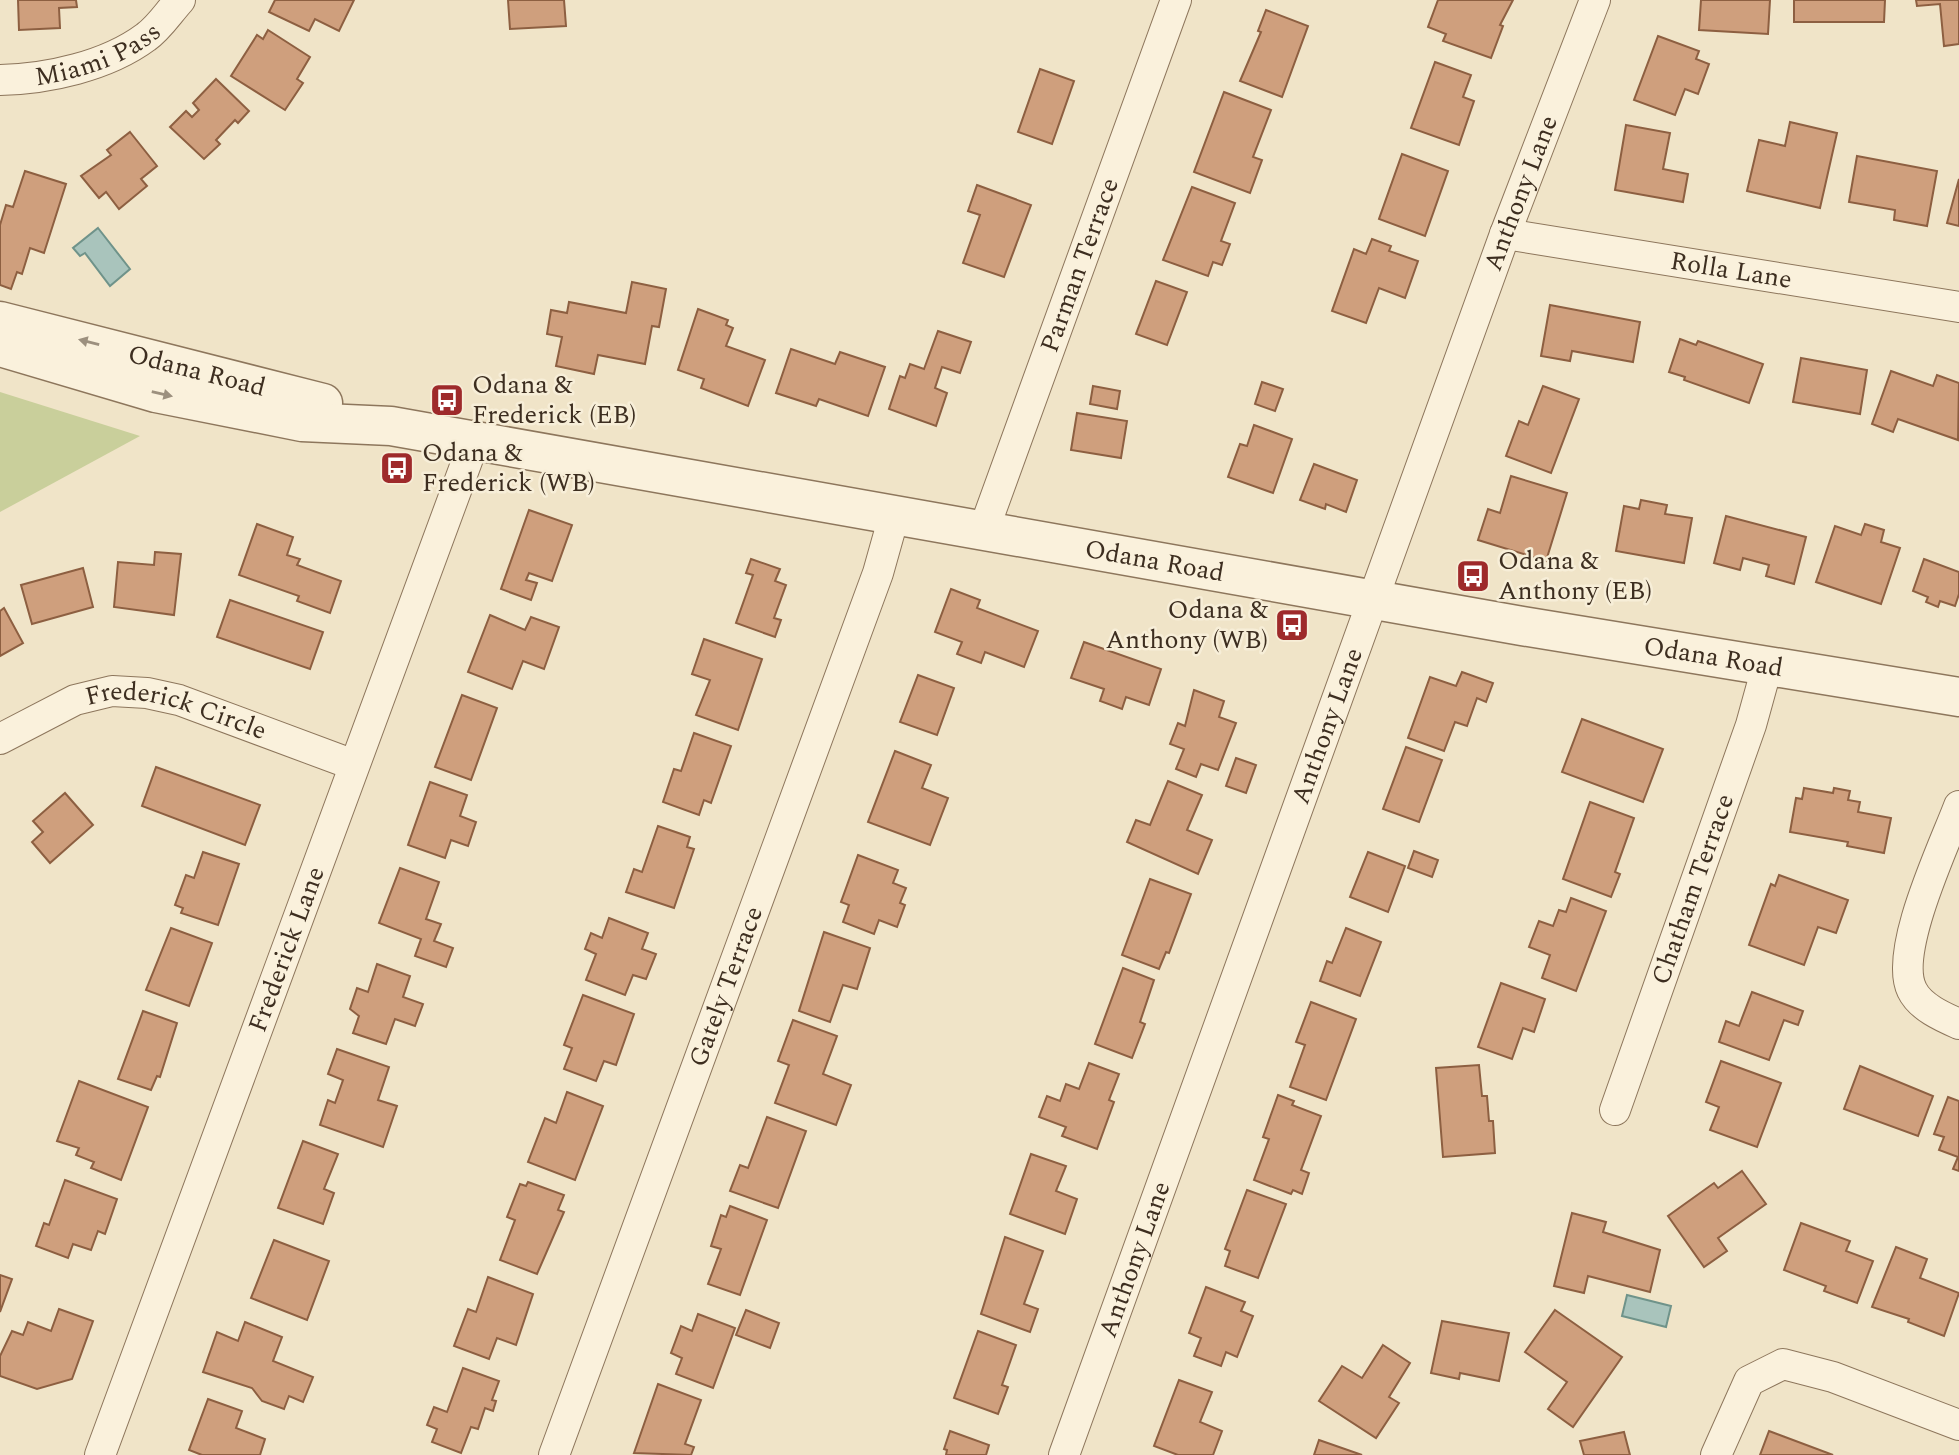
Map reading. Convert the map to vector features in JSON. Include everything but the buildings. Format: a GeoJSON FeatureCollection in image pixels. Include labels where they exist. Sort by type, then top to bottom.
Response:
{"type":"FeatureCollection","features":[{"type":"Feature","properties":{"kind":"street","name":"Miami Pass"},"geometry":{"type":"LineString","coordinates":[[0,80],[30,80],[90,66],[147,37],[180,0]]}},
{"type":"Feature","properties":{"kind":"street","name":"Parman Terrace"},"geometry":{"type":"LineString","coordinates":[[983,532],[1176,0]]}},
{"type":"Feature","properties":{"kind":"street","name":"Anthony Lane"},"geometry":{"type":"LineString","coordinates":[[1065,1455],[1505,234],[1595,0]]}},
{"type":"Feature","properties":{"kind":"street","name":"Rolla Lane"},"geometry":{"type":"LineString","coordinates":[[1505,234],[1959,307]]}},
{"type":"Feature","properties":{"kind":"street","name":"Odana Road"},"geometry":{"type":"LineString","coordinates":[[0,321],[300,396],[391,426],[474,442],[1767,667],[1959,697]]}},
{"type":"Feature","properties":{"kind":"street","name":"Odana Road"},"geometry":{"type":"LineString","coordinates":[[0,347],[156,393],[302,422],[391,426]]}},
{"type":"Feature","properties":{"kind":"street","name":"Frederick Lane"},"geometry":{"type":"LineString","coordinates":[[100,1455],[474,442]]}},
{"type":"Feature","properties":{"kind":"street","name":"Gately Terrace"},"geometry":{"type":"LineString","coordinates":[[554,1455],[878,573],[894,516]]}},
{"type":"Feature","properties":{"kind":"street","name":"Chatham Terrace"},"geometry":{"type":"LineString","coordinates":[[1615,1110],[1751,725],[1767,667]]}},
{"type":"Feature","properties":{"kind":"street","name":"Frederick Circle"},"geometry":{"type":"LineString","coordinates":[[0,739],[75,700],[112,691],[146,693],[179,700],[355,765]]}},
{"type":"Feature","properties":{"kind":"street"},"geometry":{"type":"LineString","coordinates":[[1959,806],[1913,927],[1906,960],[1912,991],[1938,1016],[1959,1024]]}},
{"type":"Feature","properties":{"kind":"street"},"geometry":{"type":"LineString","coordinates":[[1716,1455],[1749,1381],[1783,1364],[1832,1377],[1959,1425]]}},
{"type":"Feature","properties":{"kind":"green space"},"geometry":{"type":"Polygon","coordinates":[[[0,392],[140,436],[0,512],[0,392]]]}},
{"type":"Feature","properties":{"kind":"water"},"geometry":{"type":"Polygon","coordinates":[[[98,228],[130,269],[110,286],[85,253],[80,256],[73,248],[98,228]]]}},
{"type":"Feature","properties":{"kind":"water"},"geometry":{"type":"Polygon","coordinates":[[[1627,1295],[1671,1306],[1666,1327],[1622,1316],[1627,1295]]]}},
{"type":"Feature","properties":{"kind":"place","name":"Odana & Frederick (EB)"},"geometry":{"type":"Point","coordinates":[447,400]}},
{"type":"Feature","properties":{"kind":"place","name":"Odana & Frederick (WB)"},"geometry":{"type":"Point","coordinates":[397,468]}},
{"type":"Feature","properties":{"kind":"place","name":"Odana & Anthony (EB)"},"geometry":{"type":"Point","coordinates":[1473,576]}},
{"type":"Feature","properties":{"kind":"place","name":"Odana & Anthony (WB)"},"geometry":{"type":"Point","coordinates":[1292,625]}}]}
